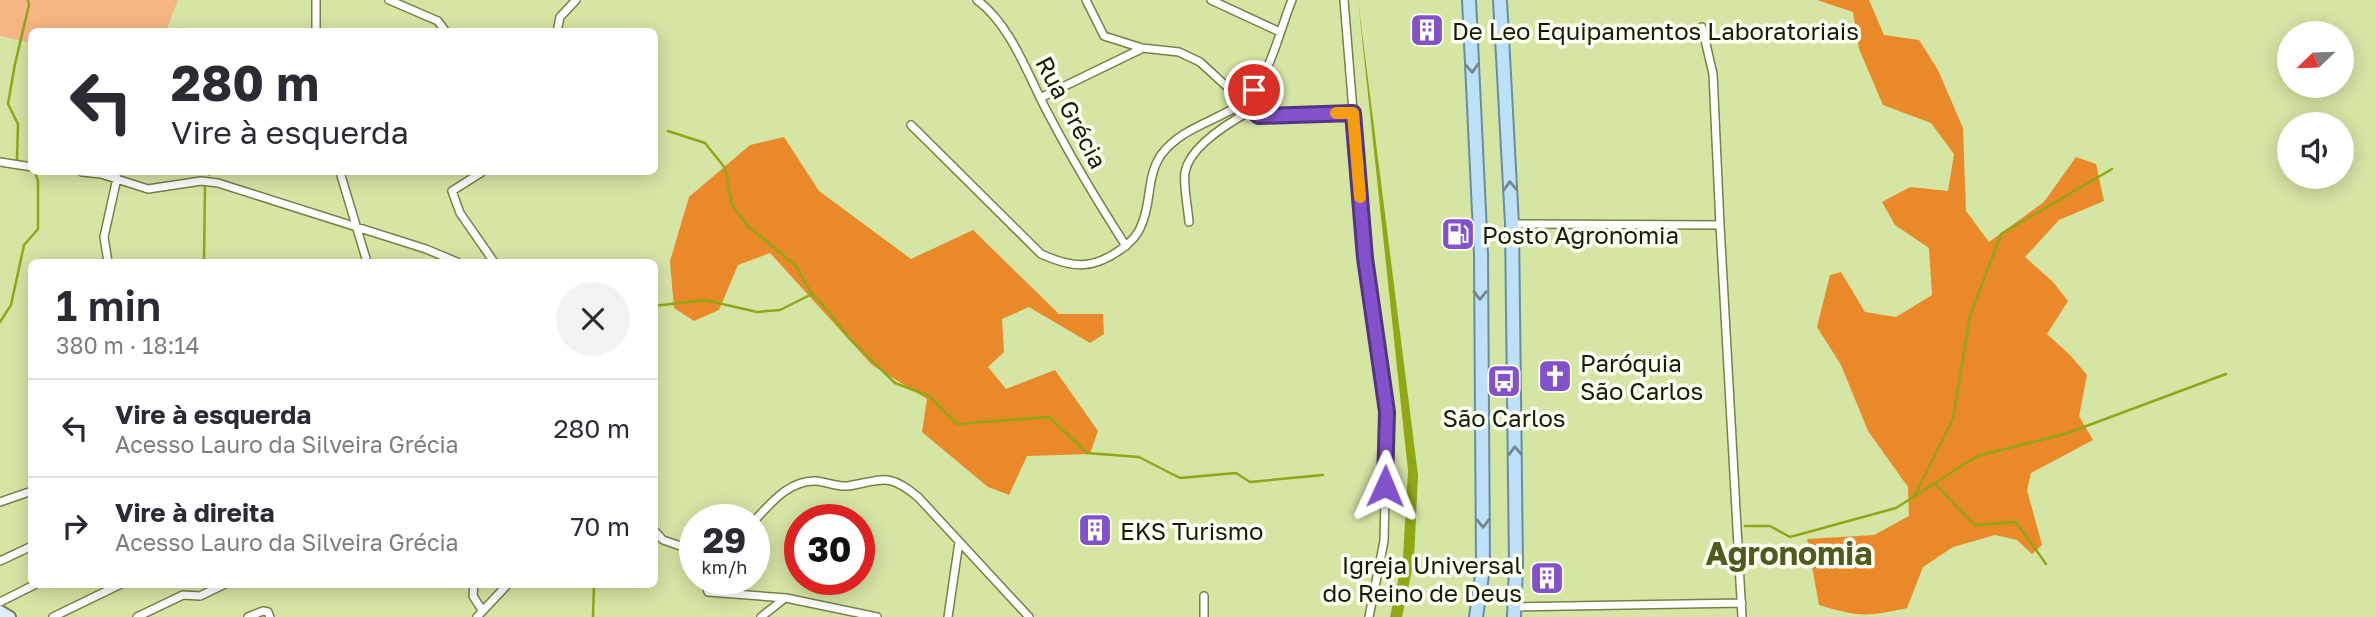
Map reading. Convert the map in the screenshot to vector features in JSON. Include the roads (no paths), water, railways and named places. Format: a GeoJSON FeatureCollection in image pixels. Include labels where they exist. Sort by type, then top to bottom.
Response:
{"type":"FeatureCollection","features":[{"type":"Feature","properties":{"kind":"main road"},"geometry":{"type":"LineString","coordinates":[[1469,0],[1481,254],[1483,568],[1476,617]]}},
{"type":"Feature","properties":{"kind":"main road"},"geometry":{"type":"LineString","coordinates":[[1500,0],[1512,224],[1515,352],[1514,612]]}},
{"type":"Feature","properties":{"kind":"street"},"geometry":{"type":"LineString","coordinates":[[316,0],[316,28]]}},
{"type":"Feature","properties":{"kind":"street"},"geometry":{"type":"LineString","coordinates":[[389,0],[438,21],[443,28]]}},
{"type":"Feature","properties":{"kind":"street"},"geometry":{"type":"LineString","coordinates":[[558,28],[560,17],[576,0]]}},
{"type":"Feature","properties":{"kind":"street","name":"Rua Grécia"},"geometry":{"type":"LineString","coordinates":[[977,0],[985,6],[1019,51],[1041,98],[1101,208],[1126,246]]}},
{"type":"Feature","properties":{"kind":"street"},"geometry":{"type":"LineString","coordinates":[[1086,0],[1104,36],[1142,48],[1179,52],[1200,62],[1259,116],[1353,113]]}},
{"type":"Feature","properties":{"kind":"street"},"geometry":{"type":"LineString","coordinates":[[1211,0],[1280,32]]}},
{"type":"Feature","properties":{"kind":"street"},"geometry":{"type":"LineString","coordinates":[[911,125],[1041,254],[1060,262],[1089,265],[1105,260],[1126,246],[1141,227],[1149,182],[1160,157],[1178,136],[1242,103],[1263,76],[1292,0]]}},
{"type":"Feature","properties":{"kind":"street"},"geometry":{"type":"LineString","coordinates":[[1344,0],[1366,267],[1387,412],[1384,541],[1369,617]]}},
{"type":"Feature","properties":{"kind":"street"},"geometry":{"type":"LineString","coordinates":[[1702,27],[1713,74],[1742,617]]}},
{"type":"Feature","properties":{"kind":"street"},"geometry":{"type":"LineString","coordinates":[[1041,98],[1142,48]]}},
{"type":"Feature","properties":{"kind":"street"},"geometry":{"type":"LineString","coordinates":[[1189,222],[1185,172],[1191,160],[1208,137],[1252,110]]}},
{"type":"Feature","properties":{"kind":"street"},"geometry":{"type":"LineString","coordinates":[[0,162],[28,166]]}},
{"type":"Feature","properties":{"kind":"street"},"geometry":{"type":"LineString","coordinates":[[100,175],[148,188],[201,181],[218,183],[450,259]]}},
{"type":"Feature","properties":{"kind":"street"},"geometry":{"type":"LineString","coordinates":[[341,175],[366,259]]}},
{"type":"Feature","properties":{"kind":"street"},"geometry":{"type":"LineString","coordinates":[[477,175],[452,191],[460,213],[492,259]]}},
{"type":"Feature","properties":{"kind":"street"},"geometry":{"type":"LineString","coordinates":[[108,259],[104,237],[117,178]]}},
{"type":"Feature","properties":{"kind":"street"},"geometry":{"type":"LineString","coordinates":[[1512,224],[1720,225]]}},
{"type":"Feature","properties":{"kind":"street"},"geometry":{"type":"LineString","coordinates":[[770,504],[780,493],[814,481],[845,486],[886,478],[906,486],[919,496],[1029,617]]}},
{"type":"Feature","properties":{"kind":"street"},"geometry":{"type":"LineString","coordinates":[[0,502],[28,492]]}},
{"type":"Feature","properties":{"kind":"street"},"geometry":{"type":"LineString","coordinates":[[658,534],[663,540],[679,546]]}},
{"type":"Feature","properties":{"kind":"street"},"geometry":{"type":"LineString","coordinates":[[948,617],[959,542]]}},
{"type":"Feature","properties":{"kind":"street"},"geometry":{"type":"LineString","coordinates":[[0,561],[28,547]]}},
{"type":"Feature","properties":{"kind":"street"},"geometry":{"type":"LineString","coordinates":[[0,602],[28,588]]}},
{"type":"Feature","properties":{"kind":"street"},"geometry":{"type":"LineString","coordinates":[[53,617],[113,588]]}},
{"type":"Feature","properties":{"kind":"street"},"geometry":{"type":"LineString","coordinates":[[137,617],[183,595],[201,596],[217,588]]}},
{"type":"Feature","properties":{"kind":"street"},"geometry":{"type":"LineString","coordinates":[[474,588],[473,596],[480,614],[504,588]]}},
{"type":"Feature","properties":{"kind":"street"},"geometry":{"type":"LineString","coordinates":[[747,595],[786,598],[877,617]]}},
{"type":"Feature","properties":{"kind":"street"},"geometry":{"type":"LineString","coordinates":[[1204,596],[1204,617]]}},
{"type":"Feature","properties":{"kind":"street"},"geometry":{"type":"LineString","coordinates":[[761,617],[786,598]]}},
{"type":"Feature","properties":{"kind":"street"},"geometry":{"type":"LineString","coordinates":[[1514,612],[1741,603]]}},
{"type":"Feature","properties":{"kind":"street"},"geometry":{"type":"LineString","coordinates":[[0,611],[10,617]]}},
{"type":"Feature","properties":{"kind":"street"},"geometry":{"type":"LineString","coordinates":[[248,617],[264,611],[268,612],[270,617]]}},
{"type":"Feature","properties":{"kind":"waterway"},"geometry":{"type":"LineString","coordinates":[[20,162],[17,160],[18,124],[8,104],[28,0]]}},
{"type":"Feature","properties":{"kind":"waterway"},"geometry":{"type":"LineString","coordinates":[[668,131],[705,143],[725,168],[732,205],[748,226],[796,266],[812,294],[849,338],[895,383],[929,396],[957,424],[1049,417],[1087,453],[1139,457],[1180,478],[1236,473],[1250,482],[1323,475]]}},
{"type":"Feature","properties":{"kind":"waterway"},"geometry":{"type":"LineString","coordinates":[[1915,495],[1953,419],[1970,316],[2001,234],[2112,169]]}},
{"type":"Feature","properties":{"kind":"waterway"},"geometry":{"type":"LineString","coordinates":[[0,322],[11,305],[24,245],[38,229],[36,175]]}},
{"type":"Feature","properties":{"kind":"waterway"},"geometry":{"type":"LineString","coordinates":[[204,259],[205,185]]}},
{"type":"Feature","properties":{"kind":"waterway"},"geometry":{"type":"LineString","coordinates":[[658,306],[705,300],[757,312],[780,310],[810,295]]}},
{"type":"Feature","properties":{"kind":"waterway"},"geometry":{"type":"LineString","coordinates":[[1745,526],[1770,526],[1790,537],[1896,508],[1977,456],[2065,434],[2226,374]]}},
{"type":"Feature","properties":{"kind":"waterway"},"geometry":{"type":"LineString","coordinates":[[1935,484],[1975,525],[2016,522],[2046,564]]}},
{"type":"Feature","properties":{"kind":"waterway"},"geometry":{"type":"LineString","coordinates":[[593,617],[594,588]]}},
{"type":"Feature","properties":{"kind":"place","name":"De Leo Equipamentos Laboratoriais"},"geometry":{"type":"Point","coordinates":[1427,30]}},
{"type":"Feature","properties":{"kind":"place","name":"Posto Agronomia"},"geometry":{"type":"Point","coordinates":[1458,234]}},
{"type":"Feature","properties":{"kind":"place","name":"Paróquia São Carlos"},"geometry":{"type":"Point","coordinates":[1555,376]}},
{"type":"Feature","properties":{"kind":"place","name":"São Carlos"},"geometry":{"type":"Point","coordinates":[1504,381]}},
{"type":"Feature","properties":{"kind":"place","name":"EKS Turismo"},"geometry":{"type":"Point","coordinates":[1095,530]}},
{"type":"Feature","properties":{"kind":"place","name":"Igreja Universal do Reino de Deus"},"geometry":{"type":"Point","coordinates":[1547,578]}},
{"type":"Feature","properties":{"kind":"district","name":"Agronomia"},"geometry":{"type":"Point","coordinates":[1789,553]}}]}
